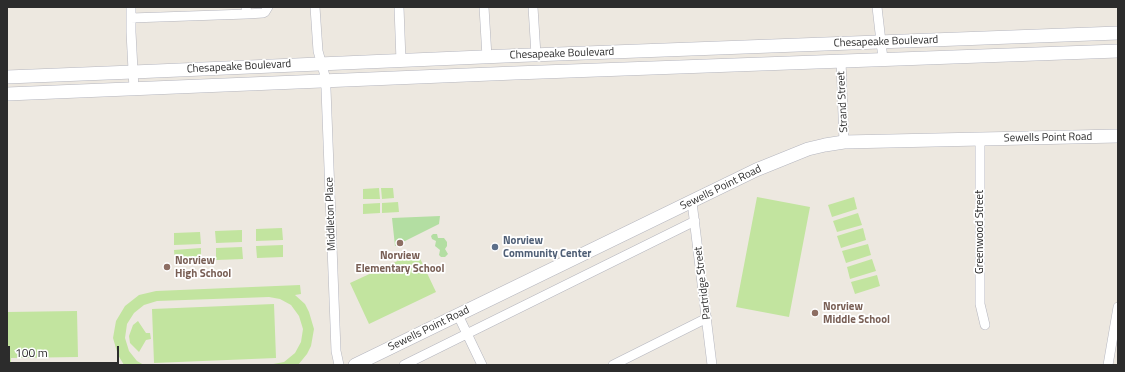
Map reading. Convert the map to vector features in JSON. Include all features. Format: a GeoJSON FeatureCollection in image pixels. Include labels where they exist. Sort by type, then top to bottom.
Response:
{"type":"FeatureCollection","features":[{"type":"Feature","properties":{"kind":"main road","name":"Chesapeake Boulevard"},"geometry":{"type":"LineString","coordinates":[[7,76],[1118,33]]}},
{"type":"Feature","properties":{"kind":"main road","name":"Chesapeake Boulevard"},"geometry":{"type":"LineString","coordinates":[[7,94],[1118,51]]}},
{"type":"Feature","properties":{"kind":"main road","name":"Sewells Point Road"},"geometry":{"type":"LineString","coordinates":[[355,365],[756,170],[814,148],[844,142],[1118,136]]}},
{"type":"Feature","properties":{"kind":"street"},"geometry":{"type":"LineString","coordinates":[[131,7],[134,89]]}},
{"type":"Feature","properties":{"kind":"street"},"geometry":{"type":"LineString","coordinates":[[131,18],[246,10],[263,13],[268,7]]}},
{"type":"Feature","properties":{"kind":"street","name":"Middleton Place"},"geometry":{"type":"LineString","coordinates":[[315,7],[316,41],[326,81],[336,351],[339,365]]}},
{"type":"Feature","properties":{"kind":"street"},"geometry":{"type":"LineString","coordinates":[[399,7],[401,61]]}},
{"type":"Feature","properties":{"kind":"street"},"geometry":{"type":"LineString","coordinates":[[484,7],[487,57]]}},
{"type":"Feature","properties":{"kind":"street"},"geometry":{"type":"LineString","coordinates":[[533,7],[536,55]]}},
{"type":"Feature","properties":{"kind":"street"},"geometry":{"type":"LineString","coordinates":[[877,7],[884,59]]}},
{"type":"Feature","properties":{"kind":"street","name":"Strand Street"},"geometry":{"type":"LineString","coordinates":[[841,61],[844,142]]}},
{"type":"Feature","properties":{"kind":"street","name":"Greenwood Street"},"geometry":{"type":"LineString","coordinates":[[980,139],[980,304],[985,325]]}},
{"type":"Feature","properties":{"kind":"street","name":"Partridge Street"},"geometry":{"type":"LineString","coordinates":[[692,202],[712,365]]}},
{"type":"Feature","properties":{"kind":"street","name":"Sewells Point Road"},"geometry":{"type":"LineString","coordinates":[[404,365],[695,221]]}},
{"type":"Feature","properties":{"kind":"street"},"geometry":{"type":"LineString","coordinates":[[1108,365],[1117,320],[1118,307]]}},
{"type":"Feature","properties":{"kind":"street"},"geometry":{"type":"LineString","coordinates":[[458,315],[482,365]]}},
{"type":"Feature","properties":{"kind":"street"},"geometry":{"type":"LineString","coordinates":[[613,365],[707,318]]}},
{"type":"Feature","properties":{"kind":"green space"},"geometry":{"type":"Polygon","coordinates":[[[379,188],[380,199],[363,199],[363,189],[379,188]]]}},
{"type":"Feature","properties":{"kind":"green space"},"geometry":{"type":"Polygon","coordinates":[[[381,188],[393,188],[394,198],[382,199],[381,188]]]}},
{"type":"Feature","properties":{"kind":"green space"},"geometry":{"type":"Polygon","coordinates":[[[757,197],[810,207],[789,317],[736,307],[757,197]]]}},
{"type":"Feature","properties":{"kind":"green space"},"geometry":{"type":"Polygon","coordinates":[[[854,197],[857,209],[832,217],[828,205],[854,197]]]}},
{"type":"Feature","properties":{"kind":"green space"},"geometry":{"type":"Polygon","coordinates":[[[398,202],[399,212],[382,213],[382,203],[398,202]]]}},
{"type":"Feature","properties":{"kind":"green space"},"geometry":{"type":"Polygon","coordinates":[[[380,203],[380,213],[363,214],[363,204],[380,203]]]}},
{"type":"Feature","properties":{"kind":"green space"},"geometry":{"type":"Polygon","coordinates":[[[858,213],[862,225],[837,232],[833,221],[858,213]]]}},
{"type":"Feature","properties":{"kind":"green space"},"geometry":{"type":"Polygon","coordinates":[[[440,216],[439,224],[395,246],[392,218],[440,216]]]}},
{"type":"Feature","properties":{"kind":"green space"},"geometry":{"type":"Polygon","coordinates":[[[282,228],[283,240],[256,241],[256,229],[282,228]]]}},
{"type":"Feature","properties":{"kind":"green space"},"geometry":{"type":"Polygon","coordinates":[[[863,228],[866,240],[841,248],[837,236],[863,228]]]}},
{"type":"Feature","properties":{"kind":"green space"},"geometry":{"type":"Polygon","coordinates":[[[242,230],[242,242],[216,243],[215,231],[242,230]]]}},
{"type":"Feature","properties":{"kind":"green space"},"geometry":{"type":"Polygon","coordinates":[[[200,232],[201,244],[174,245],[174,233],[200,232]]]}},
{"type":"Feature","properties":{"kind":"green space"},"geometry":{"type":"Polygon","coordinates":[[[433,234],[437,234],[438,238],[444,238],[447,242],[445,249],[448,254],[445,257],[441,257],[439,255],[440,250],[435,246],[436,241],[432,239],[431,236],[433,234]]]}},
{"type":"Feature","properties":{"kind":"green space"},"geometry":{"type":"Polygon","coordinates":[[[868,244],[871,255],[846,263],[842,251],[868,244]]]}},
{"type":"Feature","properties":{"kind":"green space"},"geometry":{"type":"Polygon","coordinates":[[[283,245],[283,257],[257,258],[256,246],[283,245]]]}},
{"type":"Feature","properties":{"kind":"green space"},"geometry":{"type":"Polygon","coordinates":[[[242,247],[243,259],[216,260],[216,248],[242,247]]]}},
{"type":"Feature","properties":{"kind":"green space"},"geometry":{"type":"Polygon","coordinates":[[[201,248],[201,260],[175,262],[174,250],[201,248]]]}},
{"type":"Feature","properties":{"kind":"green space"},"geometry":{"type":"Polygon","coordinates":[[[417,252],[436,292],[369,324],[350,283],[417,252]]]}},
{"type":"Feature","properties":{"kind":"green space"},"geometry":{"type":"Polygon","coordinates":[[[872,259],[876,271],[850,279],[847,267],[872,259]]]}},
{"type":"Feature","properties":{"kind":"green space"},"geometry":{"type":"Polygon","coordinates":[[[877,275],[880,286],[855,294],[851,282],[877,275]]]}},
{"type":"Feature","properties":{"kind":"green space"},"geometry":{"type":"Polygon","coordinates":[[[300,285],[301,294],[295,295],[305,304],[314,329],[311,346],[307,354],[298,365],[268,365],[284,362],[295,353],[301,342],[303,329],[299,316],[291,305],[280,299],[269,297],[157,301],[144,305],[134,313],[127,324],[125,338],[129,351],[137,361],[144,365],[124,365],[118,355],[113,338],[116,321],[125,306],[139,295],[156,291],[300,285]]]}},
{"type":"Feature","properties":{"kind":"green space"},"geometry":{"type":"Polygon","coordinates":[[[274,304],[276,358],[154,363],[152,309],[274,304]]]}},
{"type":"Feature","properties":{"kind":"green space"},"geometry":{"type":"Polygon","coordinates":[[[77,311],[78,357],[11,358],[11,365],[7,365],[7,312],[77,311]]]}},
{"type":"Feature","properties":{"kind":"green space"},"geometry":{"type":"Polygon","coordinates":[[[138,321],[146,333],[150,333],[151,339],[146,340],[139,352],[130,343],[129,336],[133,325],[138,321]]]}},
{"type":"Feature","properties":{"kind":"place","name":"Norview Elementary School"},"geometry":{"type":"Point","coordinates":[400,243]}},
{"type":"Feature","properties":{"kind":"place","name":"Norview Community Center"},"geometry":{"type":"Point","coordinates":[495,247]}},
{"type":"Feature","properties":{"kind":"place","name":"Norview High School"},"geometry":{"type":"Point","coordinates":[167,267]}},
{"type":"Feature","properties":{"kind":"place","name":"Norview Middle School"},"geometry":{"type":"Point","coordinates":[815,313]}}]}
